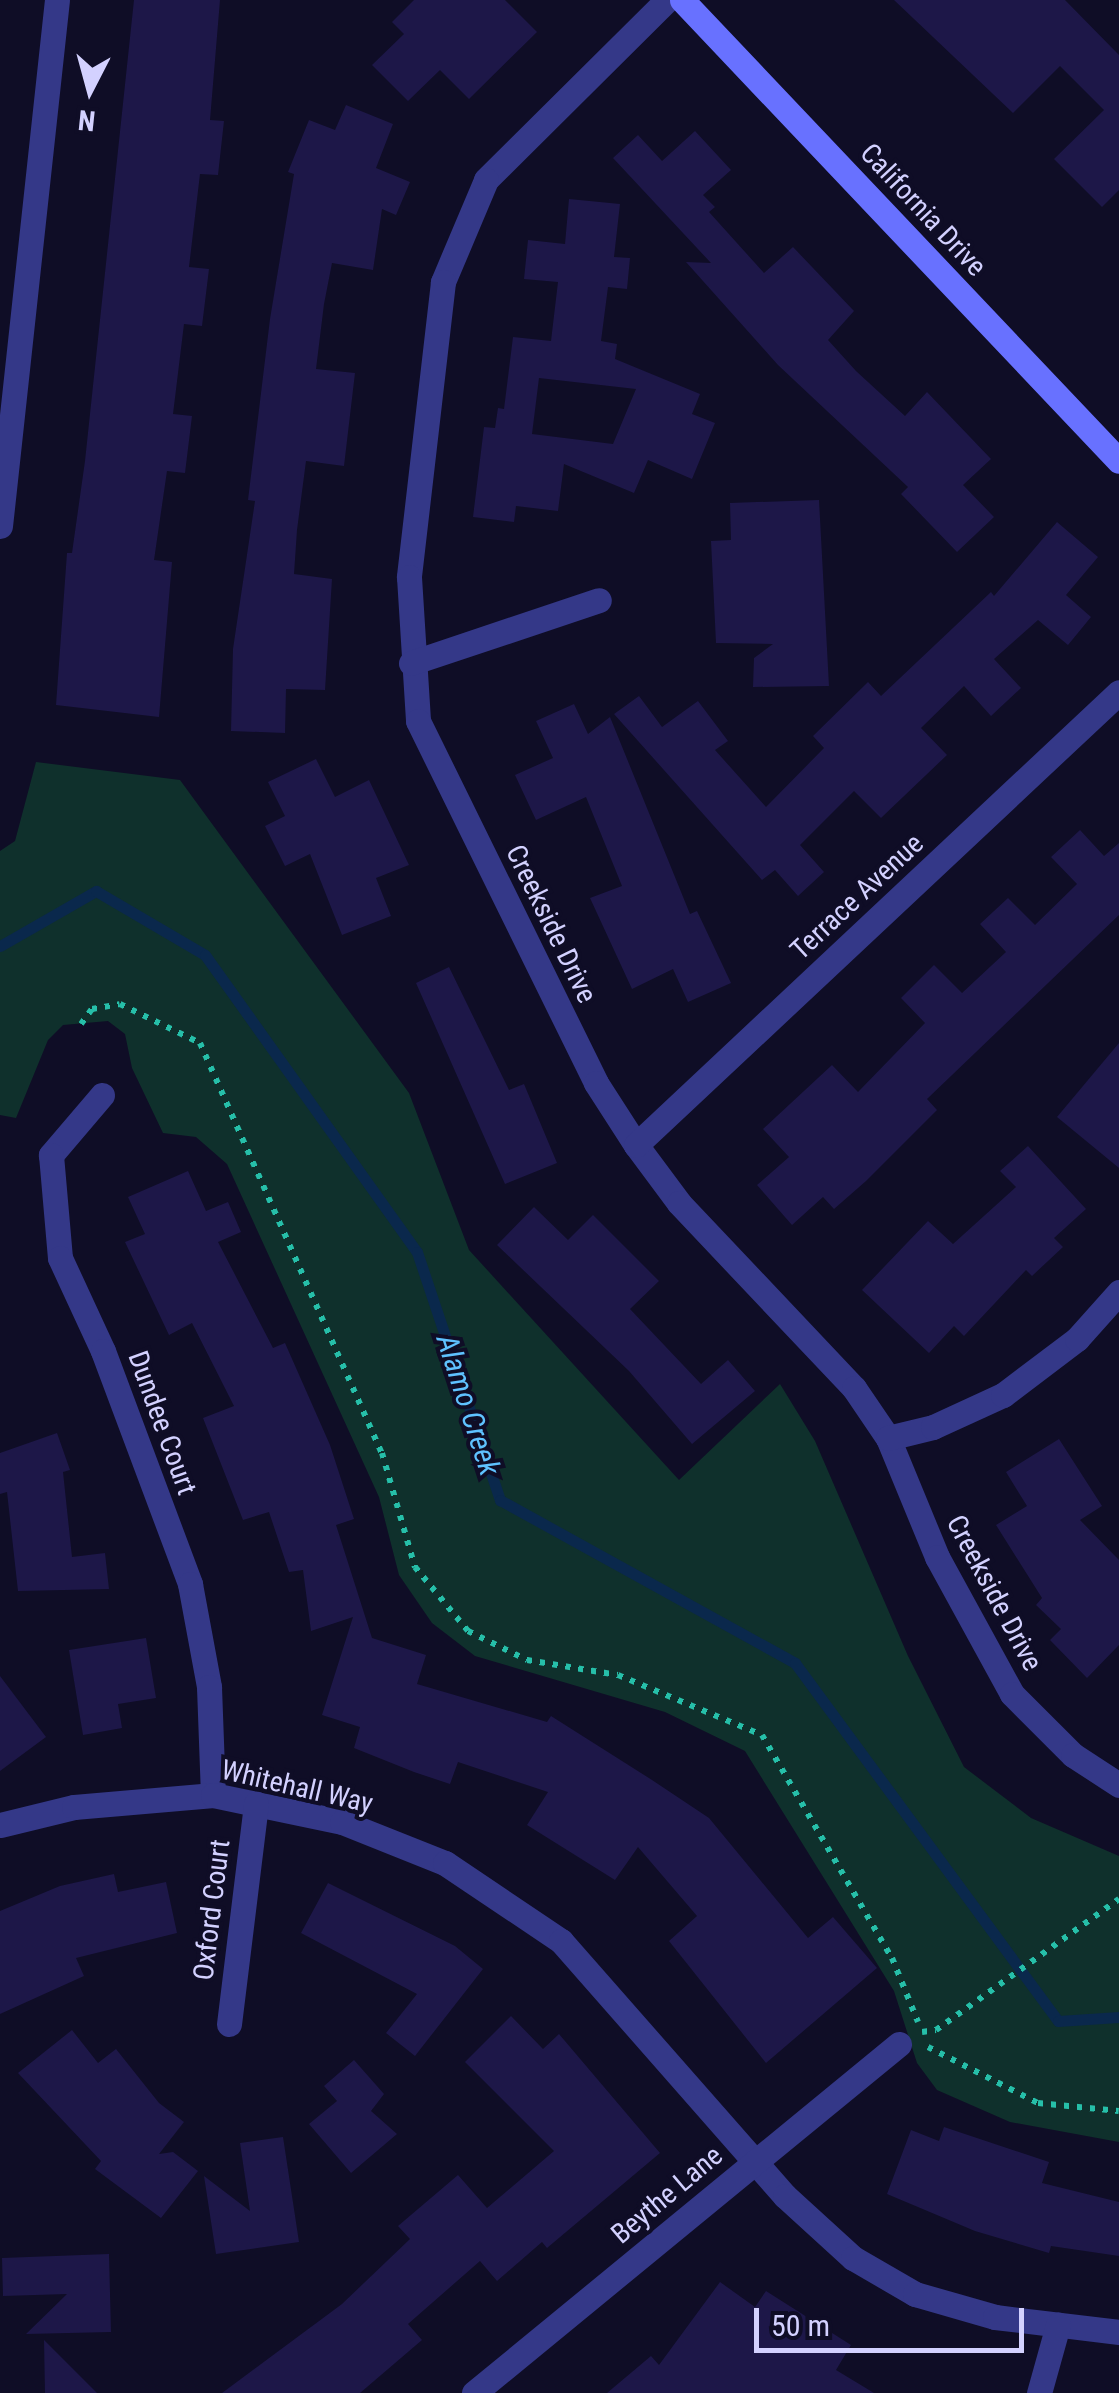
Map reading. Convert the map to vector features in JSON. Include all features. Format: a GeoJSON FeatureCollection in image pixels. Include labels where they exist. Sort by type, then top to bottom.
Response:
{"type":"FeatureCollection","features":[{"type":"Feature","properties":{"kind":"street"},"geometry":{"type":"LineString","coordinates":[[0,526],[57,0]]}},
{"type":"Feature","properties":{"kind":"street","name":"Creekside Drive"},"geometry":{"type":"LineString","coordinates":[[666,0],[486,180],[464,223],[432,338],[409,577],[411,663],[418,722],[596,1083],[636,1145],[679,1202],[854,1388],[888,1438],[954,1593],[1012,1694],[1073,1755],[1119,1785]]}},
{"type":"Feature","properties":{"kind":"street","name":"California Drive"},"geometry":{"type":"LineString","coordinates":[[682,0],[1119,462]]}},
{"type":"Feature","properties":{"kind":"street"},"geometry":{"type":"LineString","coordinates":[[411,663],[599,600]]}},
{"type":"Feature","properties":{"kind":"street","name":"Terrace Avenue"},"geometry":{"type":"LineString","coordinates":[[636,1145],[1119,692]]}},
{"type":"Feature","properties":{"kind":"street","name":"Dundee Court"},"geometry":{"type":"LineString","coordinates":[[102,1096],[51,1155],[60,1258],[104,1350],[190,1584],[209,1687],[213,1796]]}},
{"type":"Feature","properties":{"kind":"street"},"geometry":{"type":"LineString","coordinates":[[888,1438],[934,1427],[1003,1395],[1078,1339],[1119,1292]]}},
{"type":"Feature","properties":{"kind":"street","name":"Whitehall Way"},"geometry":{"type":"LineString","coordinates":[[0,1826],[92,1804],[213,1796],[342,1822],[446,1863],[510,1901],[611,1990],[755,2161],[853,2258],[915,2294],[994,2318],[1119,2332]]}},
{"type":"Feature","properties":{"kind":"street","name":"Oxford Court"},"geometry":{"type":"LineString","coordinates":[[229,2024],[256,1804]]}},
{"type":"Feature","properties":{"kind":"street","name":"Beythe Lane"},"geometry":{"type":"LineString","coordinates":[[474,2393],[898,2044]]}},
{"type":"Feature","properties":{"kind":"street"},"geometry":{"type":"LineString","coordinates":[[1039,2393],[1058,2325]]}},
{"type":"Feature","properties":{"kind":"path"},"geometry":{"type":"LineString","coordinates":[[81,1024],[92,1008],[120,1004],[200,1043],[382,1453],[415,1567],[468,1630],[527,1660],[618,1676],[762,1735],[892,1958],[929,2051],[1038,2103],[1119,2112]]}},
{"type":"Feature","properties":{"kind":"path"},"geometry":{"type":"LineString","coordinates":[[936,2030],[1119,1899]]}},
{"type":"Feature","properties":{"kind":"green space"},"geometry":{"type":"Polygon","coordinates":[[[36,762],[180,780],[409,1093],[469,1250],[679,1480],[780,1384],[815,1441],[908,1656],[964,1767],[1031,1818],[1119,1856],[1119,2142],[1010,2122],[937,2090],[917,2063],[894,1991],[745,1751],[665,1712],[475,1656],[432,1623],[399,1575],[379,1497],[227,1164],[196,1137],[163,1133],[132,1068],[125,1034],[108,1021],[63,1025],[48,1040],[16,1118],[0,1115],[0,851],[15,841],[36,762]]]}},
{"type":"Feature","properties":{"kind":"building"},"geometry":{"type":"Polygon","coordinates":[[[134,0],[220,0],[210,120],[224,121],[218,175],[200,174],[189,267],[209,269],[202,326],[184,324],[173,414],[192,416],[185,473],[167,471],[154,560],[172,562],[159,717],[56,705],[67,553],[72,553],[85,461],[134,0]]]}},
{"type":"Feature","properties":{"kind":"building"},"geometry":{"type":"Polygon","coordinates":[[[414,0],[505,0],[537,32],[469,99],[440,70],[408,101],[372,65],[404,34],[392,22],[414,0]]]}},
{"type":"Feature","properties":{"kind":"building"},"geometry":{"type":"Polygon","coordinates":[[[894,0],[1065,0],[1119,55],[1119,190],[1102,207],[1054,159],[1104,110],[1060,66],[1013,113],[894,0]]]}},
{"type":"Feature","properties":{"kind":"building"},"geometry":{"type":"Polygon","coordinates":[[[346,105],[393,124],[376,168],[410,182],[396,215],[382,209],[373,270],[332,263],[324,304],[316,369],[355,373],[344,466],[306,461],[297,530],[294,574],[332,579],[325,690],[286,689],[285,733],[231,731],[233,649],[255,501],[248,500],[270,319],[294,174],[288,172],[309,120],[335,130],[346,105]]]}},
{"type":"Feature","properties":{"kind":"building"},"geometry":{"type":"Polygon","coordinates":[[[695,131],[731,170],[703,195],[715,207],[709,212],[764,273],[793,247],[854,311],[828,340],[856,371],[905,416],[927,392],[991,459],[963,485],[994,517],[957,552],[901,494],[908,487],[778,365],[686,262],[711,263],[613,158],[638,135],[662,161],[695,131]]]}},
{"type":"Feature","properties":{"kind":"building"},"geometry":{"type":"Polygon","coordinates":[[[569,199],[620,204],[614,257],[630,258],[627,289],[608,287],[601,341],[617,344],[615,359],[700,394],[692,414],[715,423],[692,479],[648,460],[634,493],[564,464],[558,511],[516,506],[514,522],[473,517],[484,427],[495,428],[498,408],[504,409],[513,337],[551,341],[558,282],[524,279],[528,240],[565,244],[569,199]],[[539,378],[532,434],[613,444],[636,389],[539,378]]]}},
{"type":"Feature","properties":{"kind":"building"},"geometry":{"type":"Polygon","coordinates":[[[819,500],[829,686],[753,687],[754,658],[773,644],[716,643],[711,541],[731,540],[730,503],[819,500]]]}},
{"type":"Feature","properties":{"kind":"building"},"geometry":{"type":"Polygon","coordinates":[[[1057,522],[1098,557],[1066,595],[1091,617],[1068,645],[1038,620],[994,659],[1021,688],[991,716],[964,686],[921,728],[947,755],[881,818],[854,791],[800,845],[824,872],[798,896],[775,870],[762,880],[614,714],[639,696],[662,727],[698,701],[728,741],[715,750],[766,807],[824,748],[813,736],[868,682],[881,696],[991,592],[994,596],[1057,522]]]}},
{"type":"Feature","properties":{"kind":"building"},"geometry":{"type":"Polygon","coordinates":[[[574,704],[588,734],[610,717],[690,914],[697,911],[731,983],[688,1002],[673,969],[632,989],[590,898],[622,886],[586,797],[536,820],[515,775],[553,758],[536,721],[574,704]]]}},
{"type":"Feature","properties":{"kind":"building"},"geometry":{"type":"Polygon","coordinates":[[[316,759],[335,797],[369,780],[409,865],[376,878],[391,916],[342,935],[310,854],[285,866],[265,826],[285,816],[268,782],[316,759]]]}},
{"type":"Feature","properties":{"kind":"building"},"geometry":{"type":"Polygon","coordinates":[[[1080,830],[1104,856],[1119,843],[1119,915],[927,1099],[937,1110],[866,1181],[834,1209],[823,1197],[792,1225],[757,1185],[789,1157],[763,1129],[832,1065],[858,1092],[925,1023],[901,998],[934,965],[962,993],[1006,952],[980,924],[1008,898],[1035,925],[1077,884],[1051,857],[1080,830]]]}},
{"type":"Feature","properties":{"kind":"building"},"geometry":{"type":"Polygon","coordinates":[[[449,967],[509,1090],[524,1084],[557,1163],[505,1184],[416,983],[449,967]]]}},
{"type":"Feature","properties":{"kind":"building"},"geometry":{"type":"Polygon","coordinates":[[[1119,1043],[1119,1168],[1057,1117],[1119,1043]]]}},
{"type":"Feature","properties":{"kind":"building"},"geometry":{"type":"Polygon","coordinates":[[[1028,1146],[1086,1209],[1054,1238],[1063,1247],[1032,1276],[1026,1270],[964,1336],[954,1326],[929,1353],[862,1290],[928,1221],[953,1244],[1016,1187],[1000,1171],[1028,1146]]]}},
{"type":"Feature","properties":{"kind":"building"},"geometry":{"type":"Polygon","coordinates":[[[188,1171],[206,1211],[228,1202],[241,1232],[218,1242],[273,1348],[285,1343],[330,1445],[354,1519],[336,1525],[372,1638],[426,1655],[417,1684],[547,1722],[551,1716],[652,1780],[709,1818],[808,1938],[833,1917],[877,1968],[766,2063],[669,1941],[697,1916],[638,1847],[615,1880],[527,1825],[548,1792],[458,1762],[450,1784],[414,1772],[354,1748],[360,1727],[322,1715],[353,1617],[311,1631],[303,1570],[289,1572],[269,1512],[243,1520],[203,1418],[234,1406],[192,1323],[169,1335],[125,1242],[145,1234],[128,1197],[188,1171]]]}},
{"type":"Feature","properties":{"kind":"building"},"geometry":{"type":"Polygon","coordinates":[[[534,1207],[568,1240],[593,1215],[659,1281],[630,1309],[701,1384],[728,1360],[755,1391],[692,1444],[629,1371],[497,1245],[534,1207]]]}},
{"type":"Feature","properties":{"kind":"building"},"geometry":{"type":"Polygon","coordinates":[[[57,1433],[70,1470],[63,1472],[72,1557],[105,1553],[109,1589],[18,1591],[7,1492],[0,1494],[0,1453],[57,1433]]]}},
{"type":"Feature","properties":{"kind":"building"},"geometry":{"type":"Polygon","coordinates":[[[1059,1439],[1102,1506],[1080,1520],[1119,1560],[1119,1645],[1087,1678],[1050,1640],[1061,1629],[1036,1605],[1042,1598],[996,1525],[1027,1506],[1006,1472],[1059,1439]]]}},
{"type":"Feature","properties":{"kind":"building"},"geometry":{"type":"Polygon","coordinates":[[[146,1638],[156,1698],[118,1704],[122,1728],[83,1735],[69,1650],[146,1638]]]}},
{"type":"Feature","properties":{"kind":"building"},"geometry":{"type":"Polygon","coordinates":[[[0,1676],[46,1737],[0,1771],[0,1676]]]}},
{"type":"Feature","properties":{"kind":"building"},"geometry":{"type":"Polygon","coordinates":[[[114,1874],[118,1892],[166,1882],[177,1933],[76,1958],[84,1976],[0,2014],[0,1911],[60,1886],[114,1874]]]}},
{"type":"Feature","properties":{"kind":"building"},"geometry":{"type":"Polygon","coordinates":[[[328,1883],[455,1946],[483,1969],[415,2056],[386,2033],[417,1994],[301,1933],[328,1883]]]}},
{"type":"Feature","properties":{"kind":"building"},"geometry":{"type":"Polygon","coordinates":[[[511,2016],[543,2049],[559,2034],[660,2153],[547,2248],[542,2242],[497,2281],[480,2261],[408,2324],[422,2340],[360,2393],[222,2393],[342,2304],[410,2239],[398,2226],[458,2175],[487,2208],[554,2151],[465,2062],[511,2016]]]}},
{"type":"Feature","properties":{"kind":"building"},"geometry":{"type":"Polygon","coordinates":[[[72,2030],[98,2063],[116,2049],[159,2103],[184,2122],[159,2154],[173,2152],[198,2171],[161,2218],[95,2169],[101,2161],[18,2073],[72,2030]]]}},
{"type":"Feature","properties":{"kind":"building"},"geometry":{"type":"Polygon","coordinates":[[[354,2060],[384,2094],[371,2111],[397,2134],[351,2173],[309,2124],[337,2101],[324,2086],[354,2060]]]}},
{"type":"Feature","properties":{"kind":"building"},"geometry":{"type":"Polygon","coordinates":[[[944,2127],[1049,2162],[1042,2183],[1119,2202],[1119,2256],[1051,2246],[1049,2253],[975,2231],[887,2194],[911,2130],[939,2141],[944,2127]]]}},
{"type":"Feature","properties":{"kind":"building"},"geometry":{"type":"Polygon","coordinates":[[[283,2137],[299,2242],[216,2254],[204,2176],[250,2211],[240,2143],[283,2137]]]}},
{"type":"Feature","properties":{"kind":"building"},"geometry":{"type":"Polygon","coordinates":[[[109,2254],[111,2332],[26,2334],[67,2294],[3,2296],[2,2258],[109,2254]]]}},
{"type":"Feature","properties":{"kind":"building"},"geometry":{"type":"Polygon","coordinates":[[[720,2282],[755,2307],[766,2291],[851,2345],[836,2370],[874,2393],[607,2393],[651,2356],[659,2365],[720,2282]]]}},
{"type":"Feature","properties":{"kind":"building"},"geometry":{"type":"Polygon","coordinates":[[[44,2340],[97,2393],[45,2393],[44,2340]]]}},
{"type":"Feature","properties":{"kind":"waterway","name":"Alamo Creek"},"geometry":{"type":"LineString","coordinates":[[0,946],[96,891],[205,955],[417,1252],[500,1500],[795,1663],[1058,2021],[1119,2017]]}}]}
